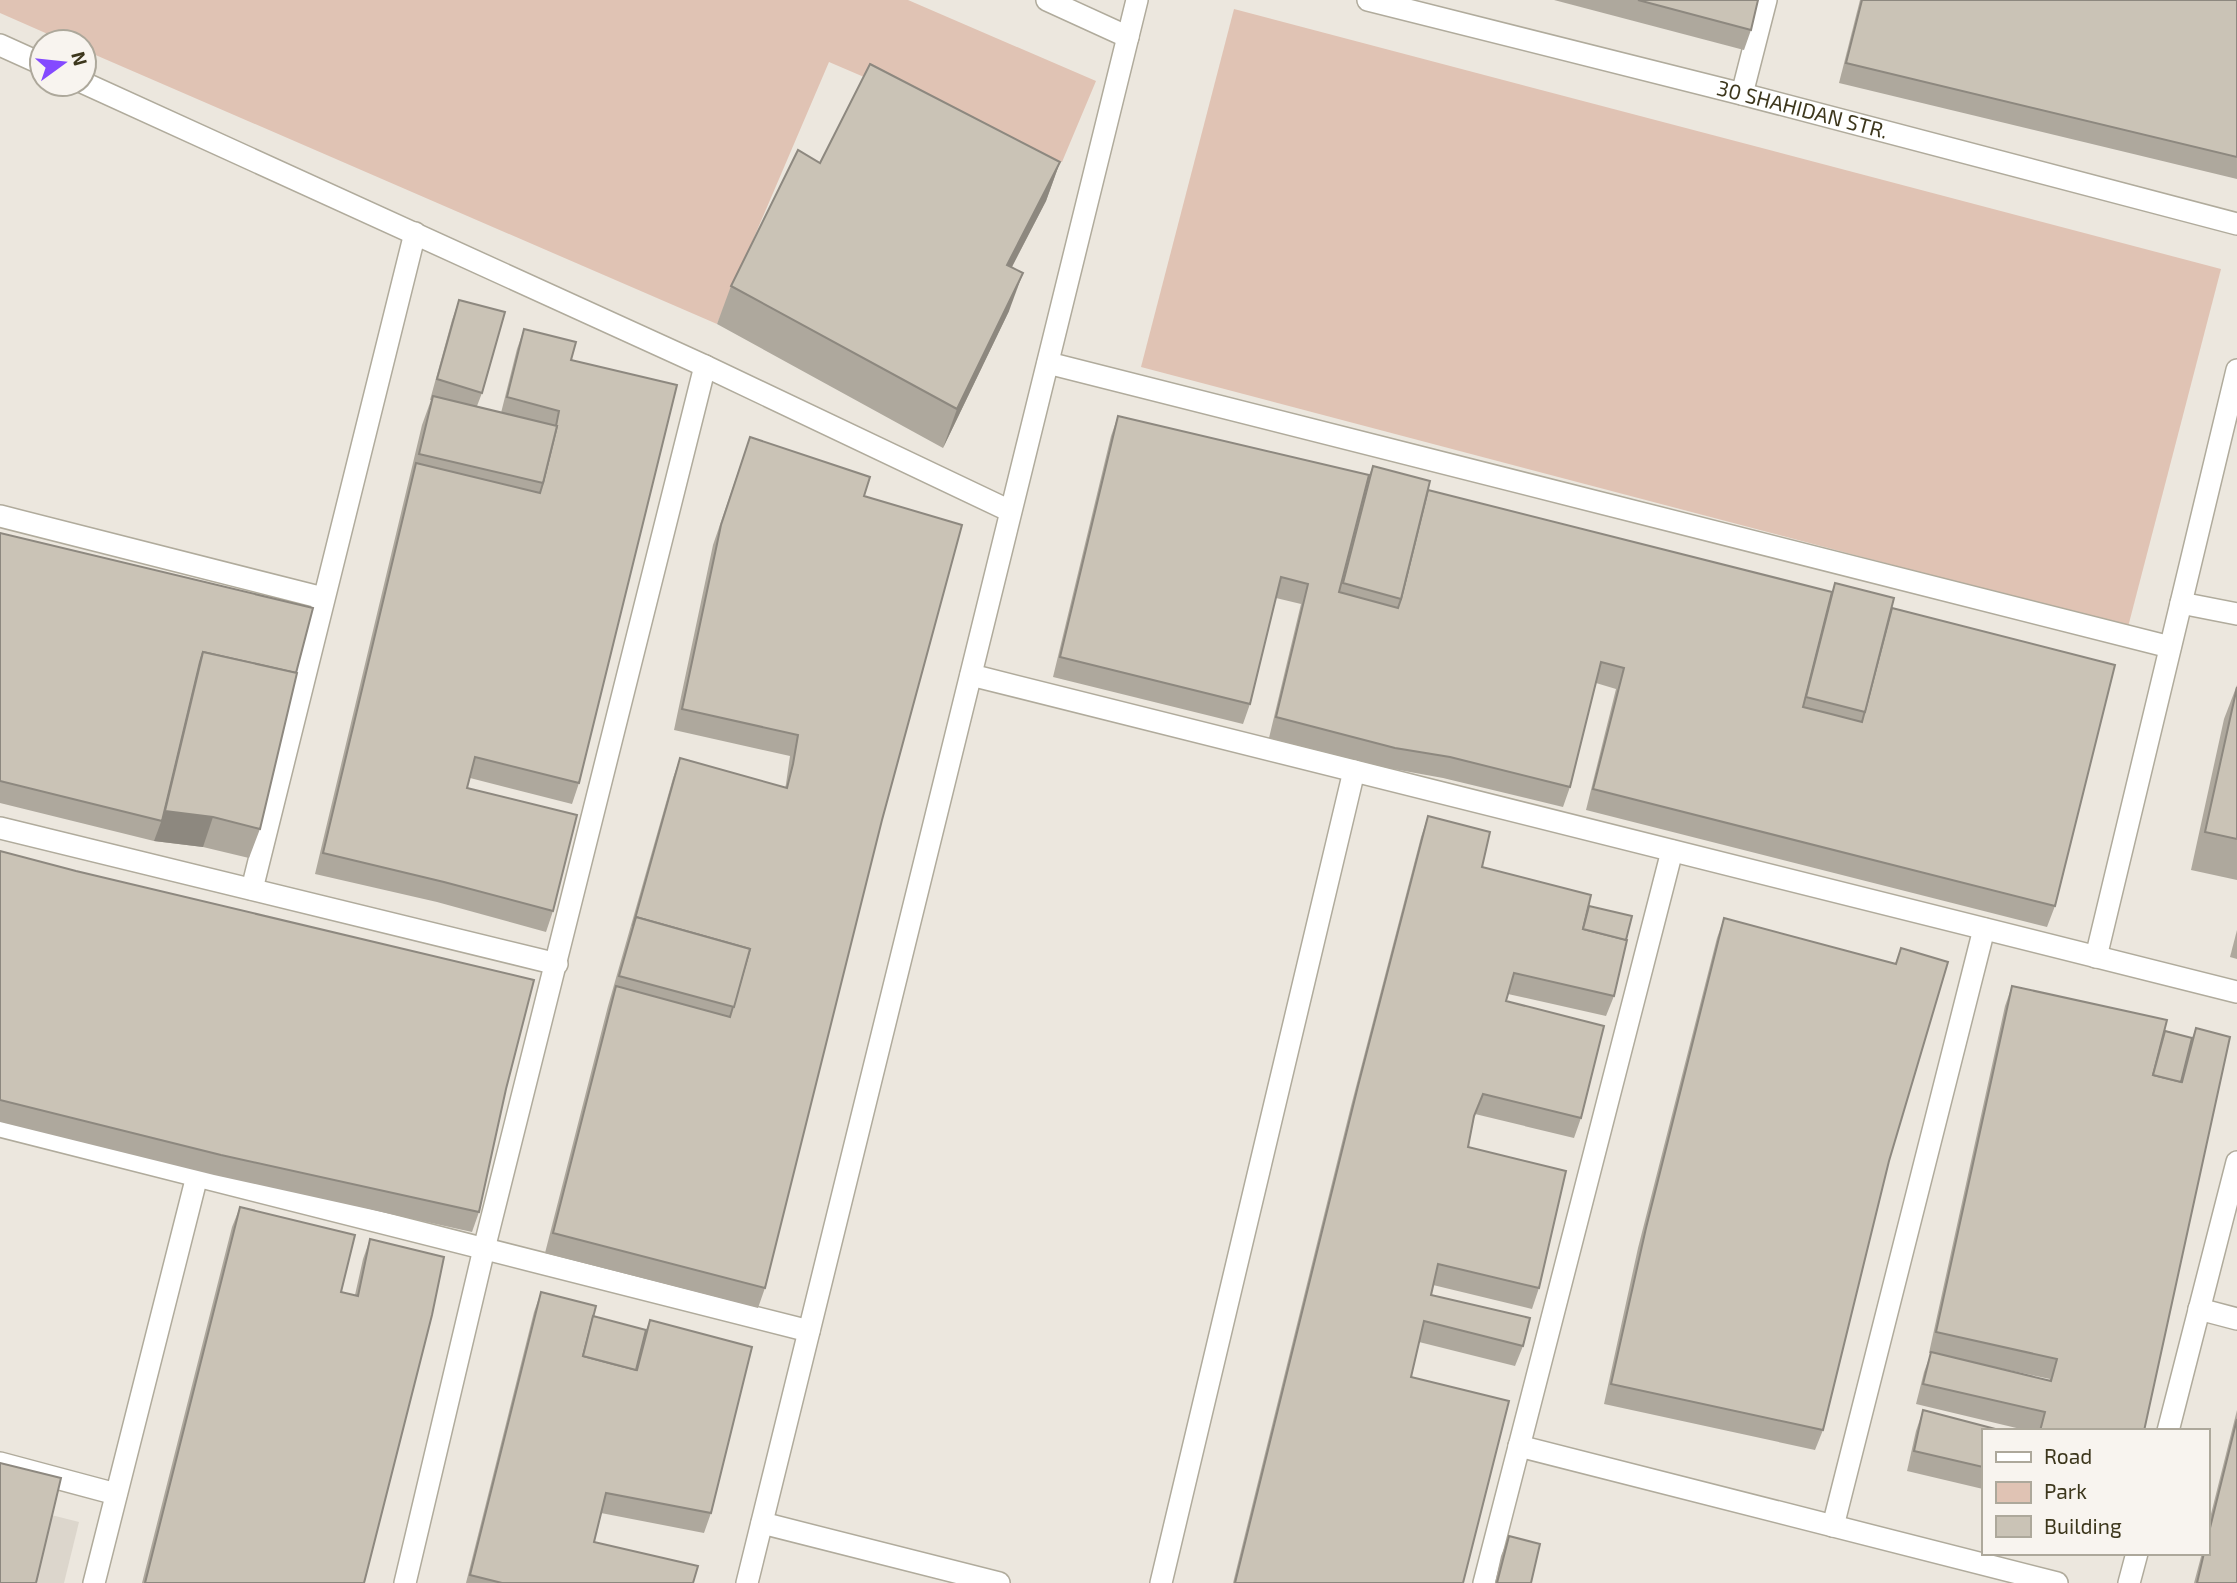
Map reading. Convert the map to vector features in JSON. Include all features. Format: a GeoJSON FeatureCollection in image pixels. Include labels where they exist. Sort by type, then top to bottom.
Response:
{"type":"FeatureCollection","features":[{"type":"Feature","properties":{"kind":"street"},"geometry":{"type":"LineString","coordinates":[[1047,0],[1128,37]]}},
{"type":"Feature","properties":{"kind":"street"},"geometry":{"type":"LineString","coordinates":[[747,1583],[1137,0]]}},
{"type":"Feature","properties":{"kind":"street","name":"30 SHAHIDAN STR."},"geometry":{"type":"LineString","coordinates":[[1368,0],[2237,223]]}},
{"type":"Feature","properties":{"kind":"street"},"geometry":{"type":"LineString","coordinates":[[1742,94],[1766,0]]}},
{"type":"Feature","properties":{"kind":"street"},"geometry":{"type":"LineString","coordinates":[[0,45],[28,58]]}},
{"type":"Feature","properties":{"kind":"street"},"geometry":{"type":"LineString","coordinates":[[98,89],[705,366],[1010,511]]}},
{"type":"Feature","properties":{"kind":"street"},"geometry":{"type":"LineString","coordinates":[[252,890],[415,233]]}},
{"type":"Feature","properties":{"kind":"street"},"geometry":{"type":"LineString","coordinates":[[1048,363],[2170,647]]}},
{"type":"Feature","properties":{"kind":"street"},"geometry":{"type":"LineString","coordinates":[[405,1583],[484,1248],[705,366]]}},
{"type":"Feature","properties":{"kind":"street"},"geometry":{"type":"LineString","coordinates":[[2096,957],[2237,370]]}},
{"type":"Feature","properties":{"kind":"street"},"geometry":{"type":"LineString","coordinates":[[0,516],[323,598]]}},
{"type":"Feature","properties":{"kind":"street"},"geometry":{"type":"LineString","coordinates":[[2181,603],[2237,614]]}},
{"type":"Feature","properties":{"kind":"street"},"geometry":{"type":"LineString","coordinates":[[971,675],[2237,992]]}},
{"type":"Feature","properties":{"kind":"street"},"geometry":{"type":"LineString","coordinates":[[1161,1583],[1354,771]]}},
{"type":"Feature","properties":{"kind":"street"},"geometry":{"type":"LineString","coordinates":[[0,828],[557,964]]}},
{"type":"Feature","properties":{"kind":"street"},"geometry":{"type":"LineString","coordinates":[[1484,1583],[1672,851]]}},
{"type":"Feature","properties":{"kind":"street"},"geometry":{"type":"LineString","coordinates":[[1833,1526],[1984,929]]}},
{"type":"Feature","properties":{"kind":"street"},"geometry":{"type":"LineString","coordinates":[[0,1126],[809,1331]]}},
{"type":"Feature","properties":{"kind":"street"},"geometry":{"type":"LineString","coordinates":[[2169,1429],[2237,1163]]}},
{"type":"Feature","properties":{"kind":"street"},"geometry":{"type":"LineString","coordinates":[[94,1583],[197,1176]]}},
{"type":"Feature","properties":{"kind":"street"},"geometry":{"type":"LineString","coordinates":[[2199,1309],[2237,1319]]}},
{"type":"Feature","properties":{"kind":"street"},"geometry":{"type":"LineString","coordinates":[[1519,1446],[2057,1583]]}},
{"type":"Feature","properties":{"kind":"street"},"geometry":{"type":"LineString","coordinates":[[0,1463],[116,1494]]}},
{"type":"Feature","properties":{"kind":"street"},"geometry":{"type":"LineString","coordinates":[[762,1523],[999,1583]]}},
{"type":"Feature","properties":{"kind":"street"},"geometry":{"type":"LineString","coordinates":[[2129,1583],[2136,1555]]}},
{"type":"Feature","properties":{"kind":"shaded area"},"geometry":{"type":"Polygon","coordinates":[[[0,1502],[79,1522],[64,1583],[0,1583],[0,1502]]]}},
{"type":"Feature","properties":{"kind":"green space"},"geometry":{"type":"Polygon","coordinates":[[[0,0],[908,0],[1096,81],[1062,162],[829,62],[717,324],[98,56],[98,28],[34,28],[0,13],[0,0]]]}},
{"type":"Feature","properties":{"kind":"green space"},"geometry":{"type":"Polygon","coordinates":[[[1234,9],[2221,269],[2128,627],[1141,367],[1234,9]]]}},
{"type":"Feature","properties":{"kind":"building"},"geometry":{"type":"Polygon","coordinates":[[[1638,0],[1758,0],[1751,30],[1638,0]]]}},
{"type":"Feature","properties":{"kind":"building"},"geometry":{"type":"Polygon","coordinates":[[[1862,0],[2237,0],[2237,157],[1846,63],[1862,0]]]}},
{"type":"Feature","properties":{"kind":"building"},"geometry":{"type":"Polygon","coordinates":[[[870,64],[1060,162],[1007,265],[1023,273],[957,409],[731,286],[798,150],[820,163],[870,64]]]}},
{"type":"Feature","properties":{"kind":"building"},"geometry":{"type":"Polygon","coordinates":[[[459,300],[505,312],[482,393],[437,379],[459,300]]]}},
{"type":"Feature","properties":{"kind":"building"},"geometry":{"type":"Polygon","coordinates":[[[524,329],[576,342],[571,360],[677,385],[579,783],[475,757],[467,788],[577,815],[553,911],[323,853],[416,463],[540,493],[559,411],[507,397],[524,329]]]}},
{"type":"Feature","properties":{"kind":"building"},"geometry":{"type":"Polygon","coordinates":[[[433,396],[557,426],[543,483],[419,454],[433,396]]]}},
{"type":"Feature","properties":{"kind":"building"},"geometry":{"type":"Polygon","coordinates":[[[1118,416],[1369,475],[1339,592],[1398,608],[1428,490],[1832,592],[1803,707],[1862,722],[1892,608],[2115,665],[2055,906],[1593,789],[1624,668],[1601,662],[1570,787],[1450,757],[1395,748],[1276,717],[1308,584],[1281,577],[1250,704],[1060,657],[1118,416]]]}},
{"type":"Feature","properties":{"kind":"building"},"geometry":{"type":"Polygon","coordinates":[[[750,437],[870,477],[864,496],[962,525],[882,820],[765,1288],[553,1233],[616,986],[730,1017],[750,949],[636,917],[633,926],[680,758],[787,788],[793,764],[798,735],[682,709],[721,525],[750,437]]]}},
{"type":"Feature","properties":{"kind":"building"},"geometry":{"type":"Polygon","coordinates":[[[1373,466],[1430,481],[1401,599],[1343,583],[1373,466]]]}},
{"type":"Feature","properties":{"kind":"building"},"geometry":{"type":"Polygon","coordinates":[[[0,533],[313,608],[296,673],[203,652],[162,821],[0,781],[0,533]]]}},
{"type":"Feature","properties":{"kind":"building"},"geometry":{"type":"Polygon","coordinates":[[[1835,583],[1894,598],[1865,712],[1806,697],[1835,583]]]}},
{"type":"Feature","properties":{"kind":"building"},"geometry":{"type":"Polygon","coordinates":[[[203,652],[297,673],[260,829],[213,817],[165,811],[203,652]]]}},
{"type":"Feature","properties":{"kind":"building"},"geometry":{"type":"Polygon","coordinates":[[[2237,687],[2237,839],[2205,832],[2237,687]]]}},
{"type":"Feature","properties":{"kind":"building"},"geometry":{"type":"Polygon","coordinates":[[[1428,816],[1490,832],[1482,867],[1591,895],[1583,929],[1627,940],[1614,996],[1514,973],[1506,1001],[1604,1026],[1581,1118],[1483,1094],[1474,1116],[1468,1147],[1566,1171],[1539,1288],[1438,1264],[1431,1295],[1530,1318],[1523,1346],[1424,1321],[1411,1377],[1509,1401],[1463,1583],[1235,1583],[1358,1086],[1428,816]]]}},
{"type":"Feature","properties":{"kind":"building"},"geometry":{"type":"Polygon","coordinates":[[[0,851],[534,980],[506,1089],[479,1212],[221,1155],[0,1100],[0,851]]]}},
{"type":"Feature","properties":{"kind":"building"},"geometry":{"type":"Polygon","coordinates":[[[1589,906],[1632,916],[1626,940],[1583,929],[1589,906]]]}},
{"type":"Feature","properties":{"kind":"building"},"geometry":{"type":"Polygon","coordinates":[[[636,917],[750,949],[734,1007],[619,976],[636,917]]]}},
{"type":"Feature","properties":{"kind":"building"},"geometry":{"type":"Polygon","coordinates":[[[1724,918],[1896,964],[1901,948],[1948,962],[1889,1161],[1823,1430],[1611,1384],[1646,1228],[1724,918]]]}},
{"type":"Feature","properties":{"kind":"building"},"geometry":{"type":"Polygon","coordinates":[[[2012,986],[2167,1020],[2153,1075],[2182,1082],[2196,1028],[2230,1037],[2144,1429],[2041,1429],[2045,1412],[1923,1384],[1931,1352],[2051,1381],[2057,1359],[1936,1332],[2012,986]]]}},
{"type":"Feature","properties":{"kind":"building"},"geometry":{"type":"Polygon","coordinates":[[[2165,1031],[2192,1038],[2181,1082],[2153,1075],[2165,1031]]]}},
{"type":"Feature","properties":{"kind":"building"},"geometry":{"type":"Polygon","coordinates":[[[240,1207],[355,1235],[341,1292],[358,1296],[370,1239],[444,1257],[432,1315],[364,1583],[145,1583],[240,1207]]]}},
{"type":"Feature","properties":{"kind":"building"},"geometry":{"type":"Polygon","coordinates":[[[541,1292],[596,1306],[583,1356],[613,1364],[637,1370],[650,1320],[752,1347],[711,1513],[606,1493],[594,1542],[698,1566],[693,1583],[502,1583],[470,1575],[541,1292]]]}},
{"type":"Feature","properties":{"kind":"building"},"geometry":{"type":"Polygon","coordinates":[[[593,1316],[646,1330],[636,1370],[583,1356],[593,1316]]]}},
{"type":"Feature","properties":{"kind":"building"},"geometry":{"type":"Polygon","coordinates":[[[1923,1410],[1995,1429],[1982,1429],[1982,1467],[1914,1451],[1923,1410]]]}},
{"type":"Feature","properties":{"kind":"building"},"geometry":{"type":"Polygon","coordinates":[[[2237,1419],[2237,1583],[2197,1583],[2204,1555],[2209,1555],[2209,1532],[2237,1419]]]}},
{"type":"Feature","properties":{"kind":"building"},"geometry":{"type":"Polygon","coordinates":[[[0,1463],[61,1478],[36,1583],[0,1583],[0,1463]]]}},
{"type":"Feature","properties":{"kind":"building"},"geometry":{"type":"Polygon","coordinates":[[[1509,1536],[1540,1544],[1531,1583],[1497,1583],[1509,1536]]]}}]}
